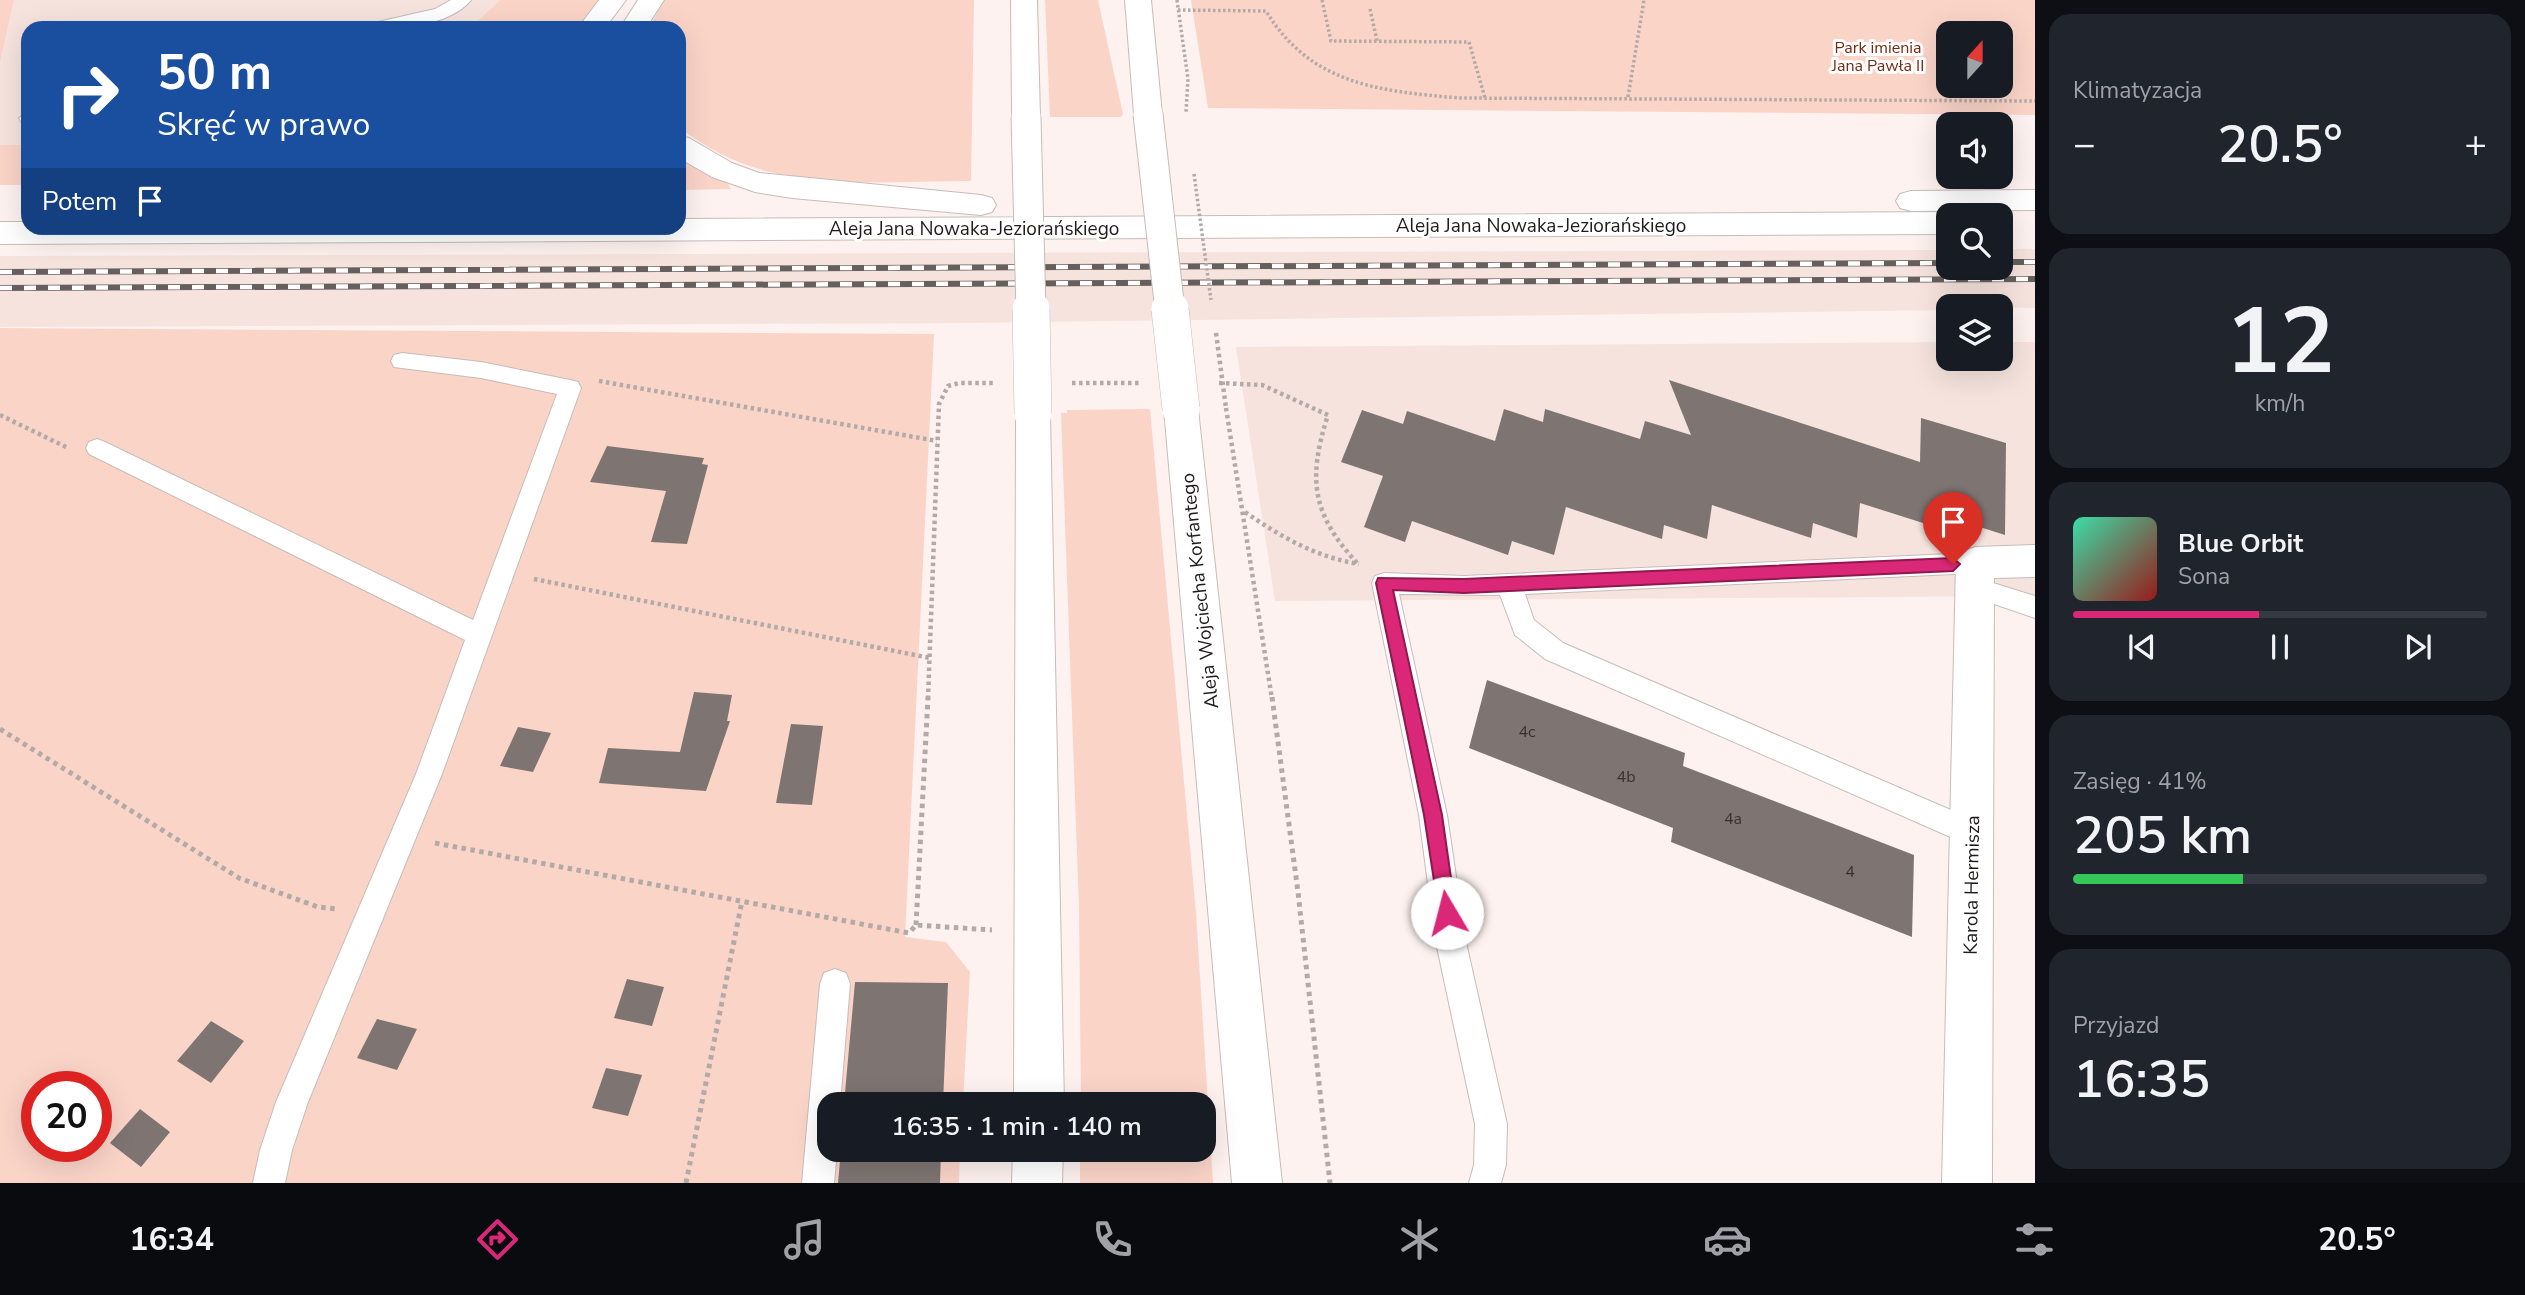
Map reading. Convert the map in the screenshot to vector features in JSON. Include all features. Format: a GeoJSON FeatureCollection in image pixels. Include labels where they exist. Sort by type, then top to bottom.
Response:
{"type":"FeatureCollection","features":[{"type":"Feature","properties":{"kind":"main road"},"geometry":{"type":"LineString","coordinates":[[596,21],[613,0]]}},
{"type":"Feature","properties":{"kind":"main road"},"geometry":{"type":"LineString","coordinates":[[638,21],[651,0]]}},
{"type":"Feature","properties":{"kind":"main road"},"geometry":{"type":"LineString","coordinates":[[1024,0],[1032,414],[1039,1092]]}},
{"type":"Feature","properties":{"kind":"main road","name":"Aleja Wojciecha Korfantego"},"geometry":{"type":"LineString","coordinates":[[1138,0],[1257,1183]]}},
{"type":"Feature","properties":{"kind":"main road"},"geometry":{"type":"LineString","coordinates":[[686,149],[722,170],[755,182],[792,188],[981,205]]}},
{"type":"Feature","properties":{"kind":"main road","name":"Aleja Jana Nowaka-Jeziorańskiego"},"geometry":{"type":"LineString","coordinates":[[686,206],[2035,200]]}},
{"type":"Feature","properties":{"kind":"main road"},"geometry":{"type":"LineString","coordinates":[[0,210],[21,210]]}},
{"type":"Feature","properties":{"kind":"main road"},"geometry":{"type":"LineString","coordinates":[[2013,222],[2035,222]]}},
{"type":"Feature","properties":{"kind":"main road","name":"Aleja Jana Nowaka-Jeziorańskiego"},"geometry":{"type":"LineString","coordinates":[[686,229],[1936,223]]}},
{"type":"Feature","properties":{"kind":"main road","name":"Aleja Jana Nowaka-Jeziorańskiego"},"geometry":{"type":"LineString","coordinates":[[0,233],[21,233]]}},
{"type":"Feature","properties":{"kind":"main road"},"geometry":{"type":"LineString","coordinates":[[1975,575],[2035,561]]}},
{"type":"Feature","properties":{"kind":"main road","name":"Karola Hermisza"},"geometry":{"type":"LineString","coordinates":[[1967,1183],[1975,575]]}},
{"type":"Feature","properties":{"kind":"main road"},"geometry":{"type":"LineString","coordinates":[[1037,1183],[1038,1162]]}},
{"type":"Feature","properties":{"kind":"lane"},"geometry":{"type":"LineString","coordinates":[[406,21],[441,13],[464,0]]}},
{"type":"Feature","properties":{"kind":"lane"},"geometry":{"type":"LineString","coordinates":[[442,21],[464,0]]}},
{"type":"Feature","properties":{"kind":"lane"},"geometry":{"type":"LineString","coordinates":[[269,1183],[276,1150],[292,1102],[403,836],[570,388],[481,370],[402,360]]}},
{"type":"Feature","properties":{"kind":"lane"},"geometry":{"type":"LineString","coordinates":[[97,449],[480,635]]}},
{"type":"Feature","properties":{"kind":"lane"},"geometry":{"type":"LineString","coordinates":[[1485,1183],[1490,1165],[1491,1124],[1450,938],[1433,815],[1384,583],[1464,586],[1975,575],[2035,607]]}},
{"type":"Feature","properties":{"kind":"lane"},"geometry":{"type":"LineString","coordinates":[[1509,584],[1524,627],[1554,651],[1971,833]]}},
{"type":"Feature","properties":{"kind":"lane"},"geometry":{"type":"LineString","coordinates":[[818,1183],[835,984]]}},
{"type":"Feature","properties":{"kind":"path"},"geometry":{"type":"LineString","coordinates":[[1177,0],[1188,79],[1186,113]]}},
{"type":"Feature","properties":{"kind":"path"},"geometry":{"type":"LineString","coordinates":[[1322,0],[1331,41],[1469,42],[1485,98]]}},
{"type":"Feature","properties":{"kind":"path"},"geometry":{"type":"LineString","coordinates":[[1628,97],[1644,0]]}},
{"type":"Feature","properties":{"kind":"path"},"geometry":{"type":"LineString","coordinates":[[1370,9],[1377,41]]}},
{"type":"Feature","properties":{"kind":"path"},"geometry":{"type":"LineString","coordinates":[[1178,10],[1266,11],[1276,32],[1307,60],[1346,78],[1396,92],[1485,98],[2035,101]]}},
{"type":"Feature","properties":{"kind":"path"},"geometry":{"type":"LineString","coordinates":[[1193,167],[1212,301]]}},
{"type":"Feature","properties":{"kind":"path"},"geometry":{"type":"LineString","coordinates":[[1215,328],[1284,778],[1306,949],[1330,1183]]}},
{"type":"Feature","properties":{"kind":"path"},"geometry":{"type":"LineString","coordinates":[[570,388],[586,379],[937,441]]}},
{"type":"Feature","properties":{"kind":"path"},"geometry":{"type":"LineString","coordinates":[[0,415],[78,453],[97,449]]}},
{"type":"Feature","properties":{"kind":"path"},"geometry":{"type":"LineString","coordinates":[[1328,415],[1314,464],[1315,489],[1325,526],[1344,550],[1384,583]]}},
{"type":"Feature","properties":{"kind":"path"},"geometry":{"type":"LineString","coordinates":[[1244,512],[1298,546],[1323,557],[1359,564]]}},
{"type":"Feature","properties":{"kind":"path"},"geometry":{"type":"LineString","coordinates":[[503,572],[930,657]]}},
{"type":"Feature","properties":{"kind":"path"},"geometry":{"type":"LineString","coordinates":[[0,729],[239,878],[318,907],[371,913]]}},
{"type":"Feature","properties":{"kind":"path"},"geometry":{"type":"LineString","coordinates":[[403,836],[909,933],[916,925],[992,930]]}},
{"type":"Feature","properties":{"kind":"path"},"geometry":{"type":"LineString","coordinates":[[686,1183],[742,901]]}},
{"type":"Feature","properties":{"kind":"shaded area"},"geometry":{"type":"Polygon","coordinates":[[[14,0],[500,0],[478,21],[21,21],[21,145],[0,145],[0,63],[14,0]]]}},
{"type":"Feature","properties":{"kind":"shaded area"},"geometry":{"type":"Polygon","coordinates":[[[2013,249],[2035,249],[2035,308],[2013,307],[2013,294],[1936,294],[1936,310],[968,323],[0,327],[0,256],[1936,250],[1936,280],[2013,280],[2013,249]]]}},
{"type":"Feature","properties":{"kind":"shaded area"},"geometry":{"type":"Polygon","coordinates":[[[1936,342],[1936,371],[2013,371],[2013,342],[2035,342],[2035,596],[1275,601],[1236,347],[1936,342]]]}},
{"type":"Feature","properties":{"kind":"green space"},"geometry":{"type":"Polygon","coordinates":[[[0,0],[14,0],[0,63],[0,0]]]}},
{"type":"Feature","properties":{"kind":"green space"},"geometry":{"type":"Polygon","coordinates":[[[500,0],[599,0],[583,21],[478,21],[500,0]]]}},
{"type":"Feature","properties":{"kind":"green space"},"geometry":{"type":"Polygon","coordinates":[[[664,0],[974,0],[971,181],[819,180],[782,175],[747,165],[712,149],[686,132],[686,21],[653,21],[664,0]]]}},
{"type":"Feature","properties":{"kind":"green space"},"geometry":{"type":"Polygon","coordinates":[[[1045,0],[1098,0],[1123,114],[1121,117],[1050,117],[1045,0]]]}},
{"type":"Feature","properties":{"kind":"green space","name":"Park imienia Jana Pawła II"},"geometry":{"type":"Polygon","coordinates":[[[1191,0],[2035,0],[2035,115],[2013,115],[2013,112],[1936,112],[1936,114],[1208,108],[1191,0]]]}},
{"type":"Feature","properties":{"kind":"green space"},"geometry":{"type":"Polygon","coordinates":[[[0,145],[21,145],[21,185],[0,185],[0,145]]]}},
{"type":"Feature","properties":{"kind":"green space"},"geometry":{"type":"Polygon","coordinates":[[[686,162],[728,184],[731,189],[686,190],[686,162]]]}},
{"type":"Feature","properties":{"kind":"green space"},"geometry":{"type":"Polygon","coordinates":[[[0,328],[934,334],[905,937],[946,942],[970,972],[964,1092],[817,1092],[817,1162],[960,1162],[959,1183],[0,1183],[0,328]]]}},
{"type":"Feature","properties":{"kind":"green space"},"geometry":{"type":"Polygon","coordinates":[[[1150,409],[1196,913],[1207,1092],[1081,1092],[1079,908],[1061,413],[1067,413],[1067,410],[1150,409]]]}},
{"type":"Feature","properties":{"kind":"green space"},"geometry":{"type":"Polygon","coordinates":[[[1080,1162],[1212,1162],[1213,1183],[1080,1183],[1080,1162]]]}},
{"type":"Feature","properties":{"kind":"building"},"geometry":{"type":"Polygon","coordinates":[[[1669,380],[1920,462],[1921,418],[2006,443],[2005,535],[1964,522],[1964,536],[1860,503],[1857,538],[1813,523],[1811,538],[1712,505],[1707,539],[1664,525],[1662,539],[1566,507],[1554,555],[1512,541],[1508,555],[1412,521],[1405,542],[1364,527],[1383,476],[1341,462],[1362,410],[1403,424],[1407,411],[1495,441],[1504,409],[1543,422],[1545,409],[1640,439],[1645,421],[1691,435],[1669,380]]]}},
{"type":"Feature","properties":{"kind":"building"},"geometry":{"type":"Polygon","coordinates":[[[607,446],[704,458],[702,464],[708,465],[687,544],[651,542],[666,491],[590,482],[607,446]]]}},
{"type":"Feature","properties":{"kind":"building"},"geometry":{"type":"Polygon","coordinates":[[[1487,680],[1685,753],[1683,766],[1914,855],[1912,937],[1671,842],[1673,828],[1469,748],[1487,680]]]}},
{"type":"Feature","properties":{"kind":"building"},"geometry":{"type":"Polygon","coordinates":[[[694,692],[732,695],[727,721],[730,721],[706,791],[599,783],[608,748],[680,752],[694,692]]]}},
{"type":"Feature","properties":{"kind":"building"},"geometry":{"type":"Polygon","coordinates":[[[791,724],[823,726],[812,805],[776,803],[791,724]]]}},
{"type":"Feature","properties":{"kind":"building"},"geometry":{"type":"Polygon","coordinates":[[[518,727],[551,733],[533,772],[500,766],[518,727]]]}},
{"type":"Feature","properties":{"kind":"building"},"geometry":{"type":"Polygon","coordinates":[[[627,979],[664,987],[652,1026],[614,1018],[627,979]]]}},
{"type":"Feature","properties":{"kind":"building"},"geometry":{"type":"Polygon","coordinates":[[[855,982],[948,983],[943,1092],[845,1092],[855,982]]]}},
{"type":"Feature","properties":{"kind":"building"},"geometry":{"type":"Polygon","coordinates":[[[377,1019],[417,1029],[397,1070],[357,1058],[377,1019]]]}},
{"type":"Feature","properties":{"kind":"building"},"geometry":{"type":"Polygon","coordinates":[[[211,1021],[244,1041],[211,1083],[177,1061],[211,1021]]]}},
{"type":"Feature","properties":{"kind":"building"},"geometry":{"type":"Polygon","coordinates":[[[606,1068],[642,1075],[628,1116],[592,1108],[606,1068]]]}},
{"type":"Feature","properties":{"kind":"building"},"geometry":{"type":"Polygon","coordinates":[[[140,1109],[170,1132],[141,1167],[112,1145],[112,1141],[140,1109]]]}},
{"type":"Feature","properties":{"kind":"building"},"geometry":{"type":"Polygon","coordinates":[[[840,1162],[941,1162],[940,1183],[838,1183],[840,1162]]]}},
{"type":"Feature","properties":{"kind":"railway"},"geometry":{"type":"LineString","coordinates":[[2013,262],[2035,262]]}},
{"type":"Feature","properties":{"kind":"railway"},"geometry":{"type":"LineString","coordinates":[[0,272],[1936,263]]}},
{"type":"Feature","properties":{"kind":"railway"},"geometry":{"type":"LineString","coordinates":[[0,288],[2035,279]]}},
{"type":"Feature","properties":{"kind":"route"},"geometry":{"type":"LineString","coordinates":[[1447,913],[1433,815],[1384,583],[1464,586],[1953,564]]}}]}
